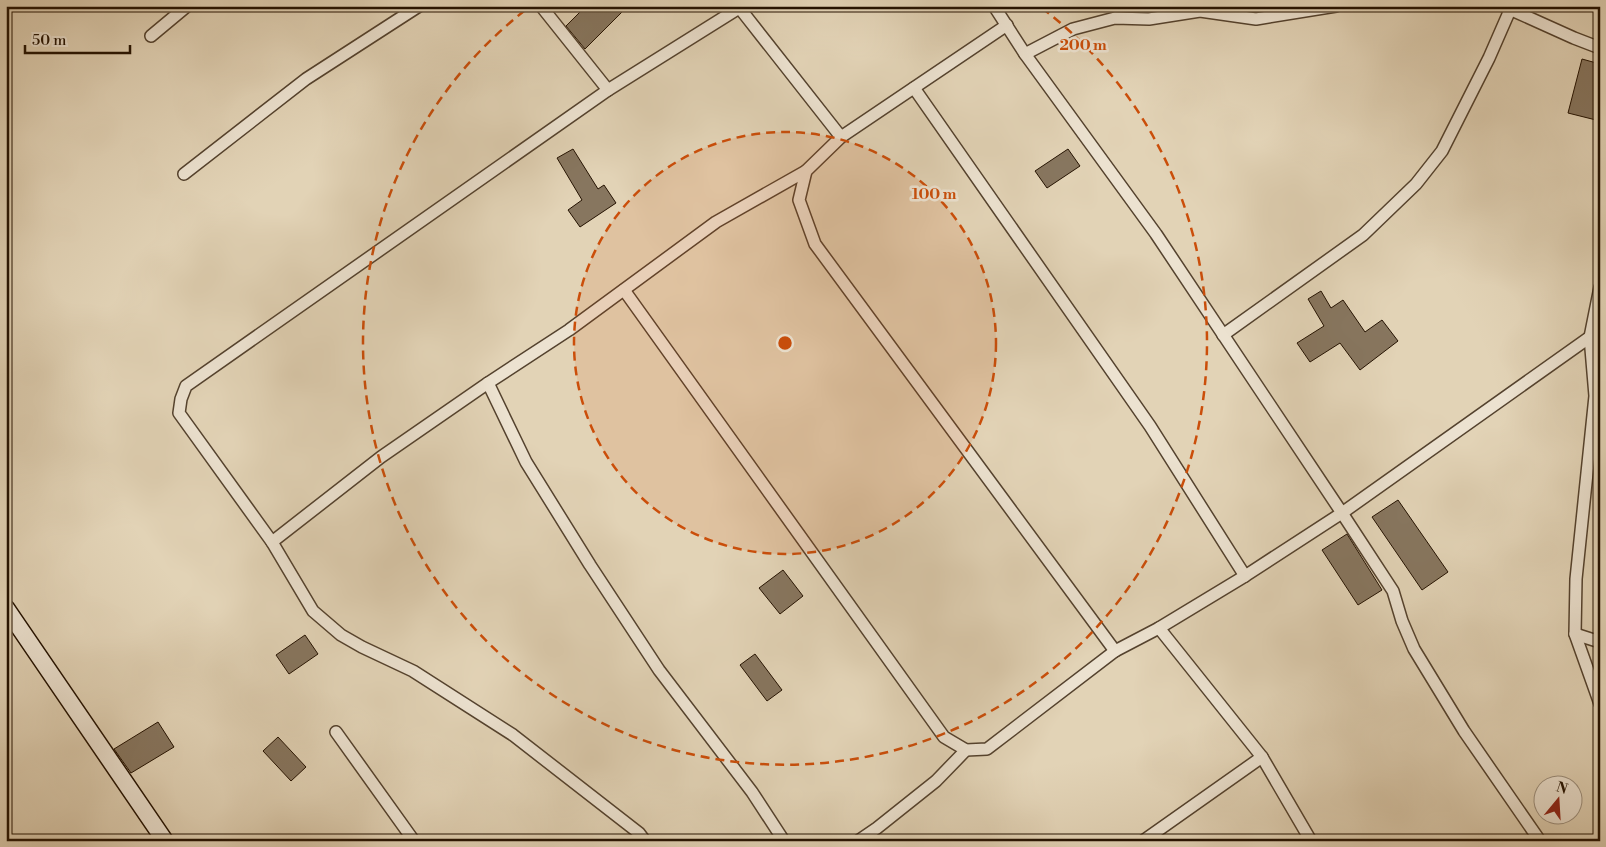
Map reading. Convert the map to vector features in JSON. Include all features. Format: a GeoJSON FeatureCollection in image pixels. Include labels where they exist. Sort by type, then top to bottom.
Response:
{"type":"FeatureCollection","features":[{"type":"Feature","properties":{"kind":"main road"},"geometry":{"type":"LineString","coordinates":[[6,608],[165,841]]}},
{"type":"Feature","properties":{"kind":"street"},"geometry":{"type":"LineString","coordinates":[[151,36],[187,6]]}},
{"type":"Feature","properties":{"kind":"street"},"geometry":{"type":"LineString","coordinates":[[184,174],[306,79],[419,6]]}},
{"type":"Feature","properties":{"kind":"street"},"geometry":{"type":"LineString","coordinates":[[541,6],[608,90]]}},
{"type":"Feature","properties":{"kind":"street"},"geometry":{"type":"LineString","coordinates":[[994,6],[1025,54],[1156,234],[1342,513],[1393,591],[1402,621],[1414,649],[1464,731],[1540,841]]}},
{"type":"Feature","properties":{"kind":"street"},"geometry":{"type":"LineString","coordinates":[[1025,54],[1073,29],[1115,18],[1149,19],[1200,11],[1256,19],[1336,6]]}},
{"type":"Feature","properties":{"kind":"street"},"geometry":{"type":"LineString","coordinates":[[645,841],[639,833],[513,736],[413,671],[341,635],[313,611],[272,542],[179,413],[180,399],[186,386],[608,90],[739,7],[841,137]]}},
{"type":"Feature","properties":{"kind":"street"},"geometry":{"type":"LineString","coordinates":[[1224,335],[1363,235],[1416,184],[1442,151],[1489,58],[1507,8],[1600,48]]}},
{"type":"Feature","properties":{"kind":"street"},"geometry":{"type":"LineString","coordinates":[[272,542],[382,457],[488,383],[569,330],[716,222],[806,171],[841,137],[1007,25]]}},
{"type":"Feature","properties":{"kind":"street"},"geometry":{"type":"LineString","coordinates":[[914,88],[1150,426],[1245,576]]}},
{"type":"Feature","properties":{"kind":"street"},"geometry":{"type":"LineString","coordinates":[[806,171],[799,200],[815,244],[1114,651]]}},
{"type":"Feature","properties":{"kind":"street"},"geometry":{"type":"LineString","coordinates":[[1600,287],[1590,337],[1596,423],[1576,579],[1575,634],[1600,704]]}},
{"type":"Feature","properties":{"kind":"street"},"geometry":{"type":"LineString","coordinates":[[624,290],[944,737],[966,750],[986,749],[1114,651],[1159,628],[1245,576],[1342,513],[1590,337]]}},
{"type":"Feature","properties":{"kind":"street"},"geometry":{"type":"LineString","coordinates":[[488,383],[526,462],[590,565],[659,670],[752,792],[784,841]]}},
{"type":"Feature","properties":{"kind":"street"},"geometry":{"type":"LineString","coordinates":[[1159,628],[1262,757],[1311,841]]}},
{"type":"Feature","properties":{"kind":"street"},"geometry":{"type":"LineString","coordinates":[[1575,634],[1600,642]]}},
{"type":"Feature","properties":{"kind":"street"},"geometry":{"type":"LineString","coordinates":[[336,732],[414,841]]}},
{"type":"Feature","properties":{"kind":"street"},"geometry":{"type":"LineString","coordinates":[[858,841],[936,781],[966,750]]}},
{"type":"Feature","properties":{"kind":"street"},"geometry":{"type":"LineString","coordinates":[[1144,841],[1262,757]]}},
{"type":"Feature","properties":{"kind":"building"},"geometry":{"type":"Polygon","coordinates":[[[586,6],[628,6],[585,49],[566,26],[586,6]]]}},
{"type":"Feature","properties":{"kind":"building"},"geometry":{"type":"Polygon","coordinates":[[[1582,59],[1600,64],[1600,121],[1568,113],[1582,59]]]}},
{"type":"Feature","properties":{"kind":"building"},"geometry":{"type":"Polygon","coordinates":[[[573,149],[598,189],[604,185],[616,203],[580,227],[568,210],[582,200],[557,158],[573,149]]]}},
{"type":"Feature","properties":{"kind":"building"},"geometry":{"type":"Polygon","coordinates":[[[1068,149],[1080,166],[1047,188],[1035,171],[1068,149]]]}},
{"type":"Feature","properties":{"kind":"building"},"geometry":{"type":"Polygon","coordinates":[[[1321,291],[1331,308],[1343,300],[1365,332],[1382,320],[1398,341],[1360,370],[1340,343],[1310,362],[1297,343],[1324,326],[1308,299],[1321,291]]]}},
{"type":"Feature","properties":{"kind":"building"},"geometry":{"type":"Polygon","coordinates":[[[1398,500],[1448,572],[1422,590],[1372,517],[1398,500]]]}},
{"type":"Feature","properties":{"kind":"building"},"geometry":{"type":"Polygon","coordinates":[[[1347,534],[1382,590],[1358,605],[1322,550],[1347,534]]]}},
{"type":"Feature","properties":{"kind":"building"},"geometry":{"type":"Polygon","coordinates":[[[783,570],[803,596],[780,614],[759,588],[783,570]]]}},
{"type":"Feature","properties":{"kind":"building"},"geometry":{"type":"Polygon","coordinates":[[[305,635],[318,654],[289,674],[276,655],[305,635]]]}},
{"type":"Feature","properties":{"kind":"building"},"geometry":{"type":"Polygon","coordinates":[[[755,654],[782,690],[767,701],[740,665],[755,654]]]}},
{"type":"Feature","properties":{"kind":"building"},"geometry":{"type":"Polygon","coordinates":[[[158,722],[174,747],[131,773],[114,749],[158,722]]]}},
{"type":"Feature","properties":{"kind":"building"},"geometry":{"type":"Polygon","coordinates":[[[278,737],[306,767],[291,781],[263,751],[278,737]]]}}]}
